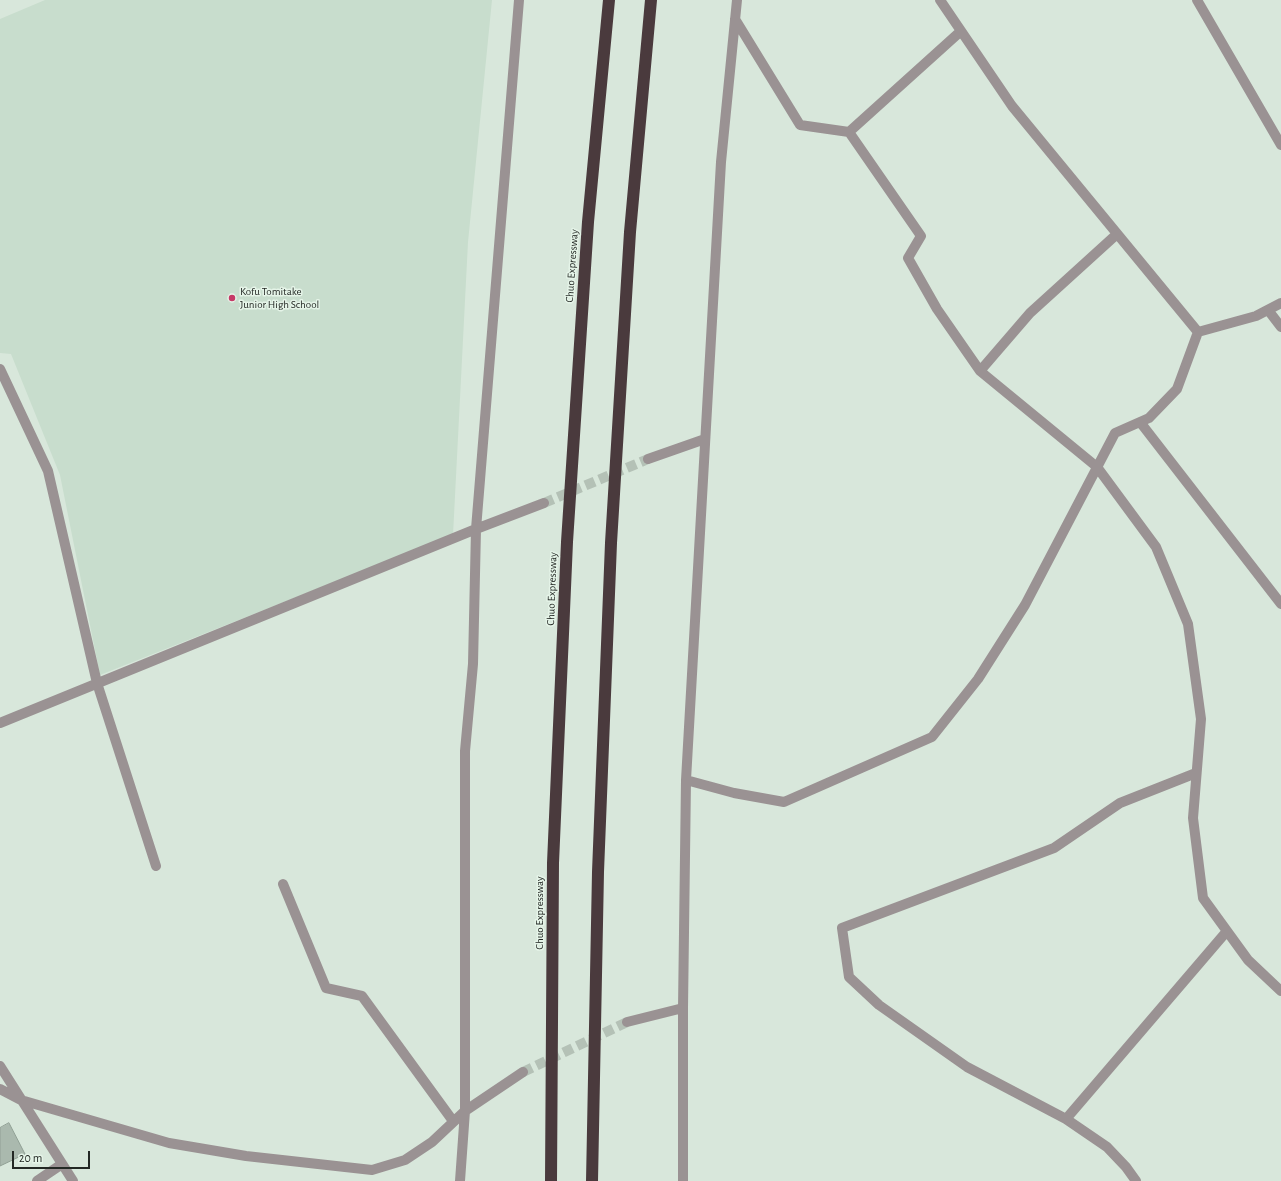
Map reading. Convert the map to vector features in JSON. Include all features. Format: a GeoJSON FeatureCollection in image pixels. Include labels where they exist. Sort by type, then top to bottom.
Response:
{"type":"FeatureCollection","features":[{"type":"Feature","properties":{"kind":"highway","name":"Chuo Expressway"},"geometry":{"type":"LineString","coordinates":[[552,1181],[554,863],[566,550],[588,222],[609,0]]}},
{"type":"Feature","properties":{"kind":"highway"},"geometry":{"type":"LineString","coordinates":[[592,1181],[598,872],[611,543],[630,232],[651,0]]}},
{"type":"Feature","properties":{"kind":"street"},"geometry":{"type":"LineString","coordinates":[[460,1181],[465,1110],[465,751],[473,664],[476,529],[519,0]]}},
{"type":"Feature","properties":{"kind":"street"},"geometry":{"type":"LineString","coordinates":[[683,1181],[683,1008],[686,780],[720,162],[737,0]]}},
{"type":"Feature","properties":{"kind":"street"},"geometry":{"type":"LineString","coordinates":[[940,0],[1012,106],[1198,332]]}},
{"type":"Feature","properties":{"kind":"street"},"geometry":{"type":"LineString","coordinates":[[1197,0],[1281,145]]}},
{"type":"Feature","properties":{"kind":"street"},"geometry":{"type":"LineString","coordinates":[[735,19],[800,125],[849,132],[921,236],[908,258],[937,310],[980,371],[1098,467],[1156,547],[1188,624],[1201,719],[1192,818],[1203,898],[1248,960],[1281,991]]}},
{"type":"Feature","properties":{"kind":"street"},"geometry":{"type":"LineString","coordinates":[[849,132],[961,31]]}},
{"type":"Feature","properties":{"kind":"street"},"geometry":{"type":"LineString","coordinates":[[980,371],[1030,313],[1117,234]]}},
{"type":"Feature","properties":{"kind":"street"},"geometry":{"type":"LineString","coordinates":[[1198,332],[1256,316],[1281,303]]}},
{"type":"Feature","properties":{"kind":"street"},"geometry":{"type":"LineString","coordinates":[[1268,310],[1281,327]]}},
{"type":"Feature","properties":{"kind":"street"},"geometry":{"type":"LineString","coordinates":[[686,780],[734,793],[784,802],[932,738],[978,679],[1025,605],[1115,433],[1149,418],[1177,389],[1198,332]]}},
{"type":"Feature","properties":{"kind":"street"},"geometry":{"type":"LineString","coordinates":[[0,369],[48,471],[97,683],[156,866]]}},
{"type":"Feature","properties":{"kind":"street"},"geometry":{"type":"LineString","coordinates":[[1140,422],[1281,604]]}},
{"type":"Feature","properties":{"kind":"street"},"geometry":{"type":"LineString","coordinates":[[648,459],[705,439]]}},
{"type":"Feature","properties":{"kind":"street"},"geometry":{"type":"LineString","coordinates":[[0,723],[476,529],[544,503]]}},
{"type":"Feature","properties":{"kind":"street"},"geometry":{"type":"LineString","coordinates":[[1136,1181],[1126,1167],[1107,1147],[1066,1119],[968,1067],[879,1006],[849,977],[842,928],[1054,848],[1120,803],[1196,773]]}},
{"type":"Feature","properties":{"kind":"street"},"geometry":{"type":"LineString","coordinates":[[283,884],[326,988],[362,996],[453,1121]]}},
{"type":"Feature","properties":{"kind":"street"},"geometry":{"type":"LineString","coordinates":[[1066,1119],[1227,931]]}},
{"type":"Feature","properties":{"kind":"street"},"geometry":{"type":"LineString","coordinates":[[627,1022],[683,1008]]}},
{"type":"Feature","properties":{"kind":"street"},"geometry":{"type":"LineString","coordinates":[[0,1066],[74,1181]]}},
{"type":"Feature","properties":{"kind":"street"},"geometry":{"type":"LineString","coordinates":[[0,1089],[22,1100],[169,1143],[246,1156],[372,1170],[405,1160],[432,1142],[465,1110],[523,1072]]}},
{"type":"Feature","properties":{"kind":"street"},"geometry":{"type":"LineString","coordinates":[[37,1181],[62,1164]]}},
{"type":"Feature","properties":{"kind":"shaded area","name":"Kofu Tomitake Junior High School"},"geometry":{"type":"Polygon","coordinates":[[[45,0],[492,0],[468,242],[453,535],[100,675],[60,475],[11,354],[0,353],[0,19],[45,0]]]}},
{"type":"Feature","properties":{"kind":"building"},"geometry":{"type":"Polygon","coordinates":[[[9,1123],[25,1154],[0,1166],[0,1128],[9,1123]]]}},
{"type":"Feature","properties":{"kind":"tunnel"},"geometry":{"type":"LineString","coordinates":[[544,503],[648,459]]}},
{"type":"Feature","properties":{"kind":"tunnel"},"geometry":{"type":"LineString","coordinates":[[523,1072],[627,1022]]}},
{"type":"Feature","properties":{"kind":"place","name":"Kofu Tomitake Junior High School"},"geometry":{"type":"Point","coordinates":[232,298]}}]}
